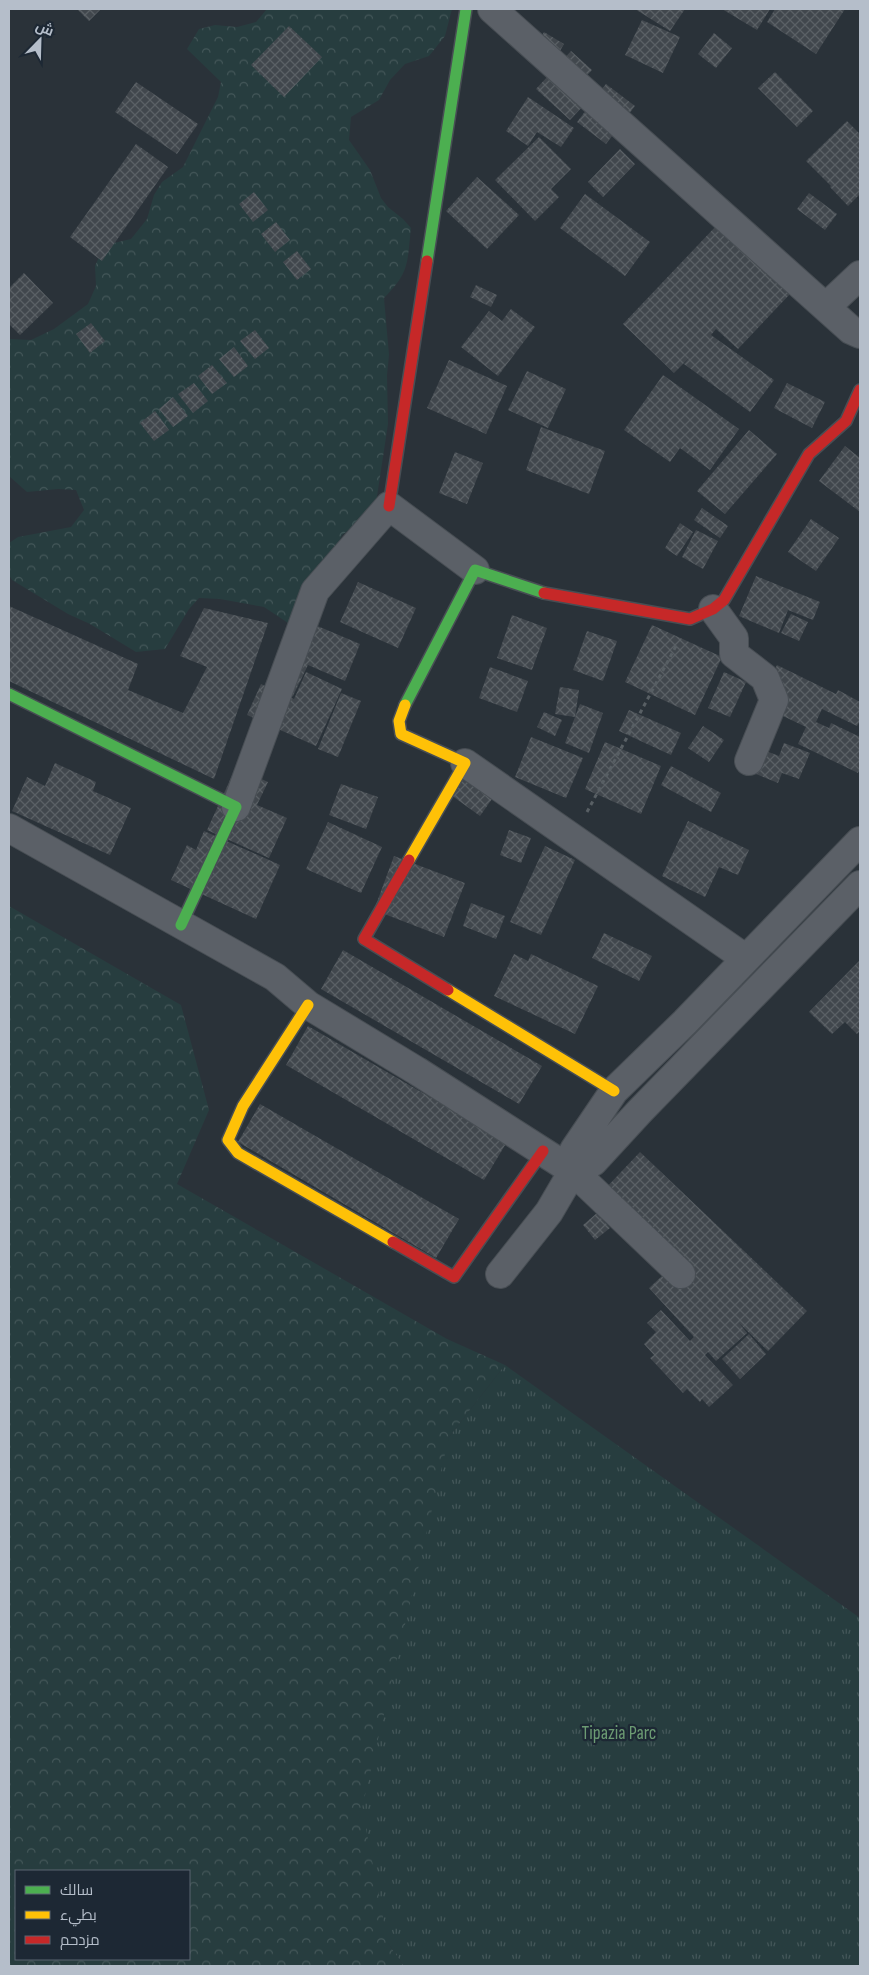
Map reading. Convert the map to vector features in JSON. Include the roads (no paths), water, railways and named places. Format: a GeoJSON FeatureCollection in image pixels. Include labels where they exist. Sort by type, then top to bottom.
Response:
{"type":"FeatureCollection","features":[{"type":"Feature","properties":{"kind":"street"},"geometry":{"type":"LineString","coordinates":[[181,925],[236,807],[315,591],[389,506],[466,9]]}},
{"type":"Feature","properties":{"kind":"street"},"geometry":{"type":"LineString","coordinates":[[492,9],[851,330],[860,334]]}},
{"type":"Feature","properties":{"kind":"street"},"geometry":{"type":"LineString","coordinates":[[826,307],[860,274]]}},
{"type":"Feature","properties":{"kind":"street"},"geometry":{"type":"LineString","coordinates":[[702,614],[724,600],[809,454],[853,427],[860,390]]}},
{"type":"Feature","properties":{"kind":"street"},"geometry":{"type":"LineString","coordinates":[[389,506],[475,570],[551,595],[702,614],[734,638],[734,654],[765,678],[774,700],[749,761]]}},
{"type":"Feature","properties":{"kind":"street"},"geometry":{"type":"LineString","coordinates":[[475,570],[406,702],[399,721],[401,734],[465,763],[574,837],[745,958]]}},
{"type":"Feature","properties":{"kind":"street"},"geometry":{"type":"LineString","coordinates":[[9,694],[236,807]]}},
{"type":"Feature","properties":{"kind":"street"},"geometry":{"type":"LineString","coordinates":[[465,763],[364,939],[614,1091]]}},
{"type":"Feature","properties":{"kind":"street"},"geometry":{"type":"LineString","coordinates":[[9,828],[275,977],[308,1005],[543,1151],[573,1171],[681,1274]]}},
{"type":"Feature","properties":{"kind":"street"},"geometry":{"type":"LineString","coordinates":[[500,1274],[549,1212],[573,1171],[574,1150],[614,1091],[685,1022],[860,841]]}},
{"type":"Feature","properties":{"kind":"street"},"geometry":{"type":"LineString","coordinates":[[573,1171],[593,1162],[640,1111],[860,885]]}},
{"type":"Feature","properties":{"kind":"street"},"geometry":{"type":"LineString","coordinates":[[308,1005],[242,1106],[228,1140],[238,1153],[454,1278],[543,1151]]}},
{"type":"Feature","properties":{"kind":"park label","name":"Tipazia Parc"},"geometry":{"type":"Point","coordinates":[619,1732]}}]}
